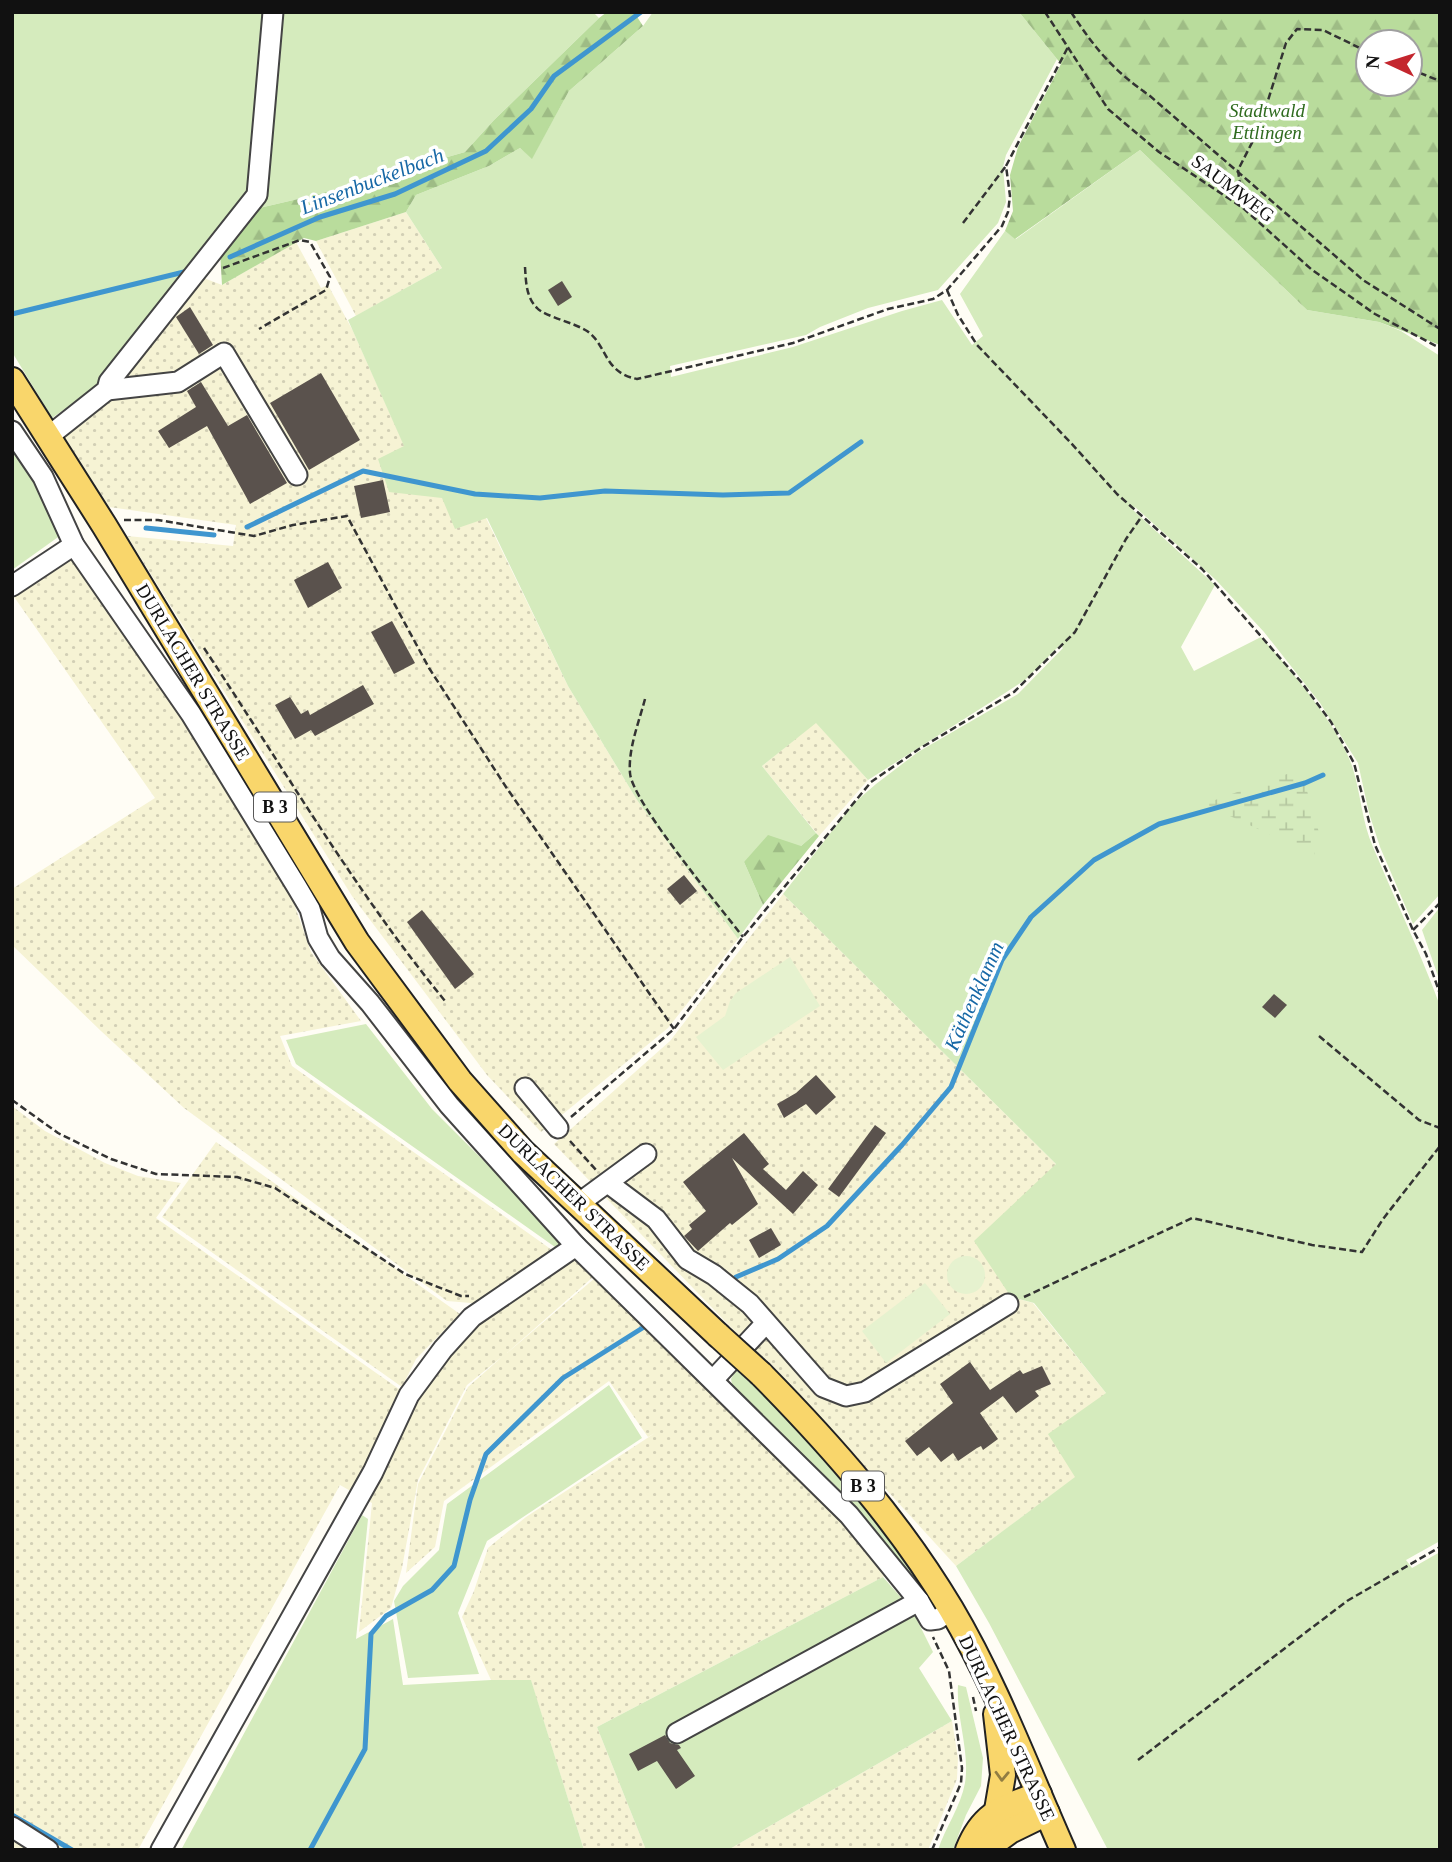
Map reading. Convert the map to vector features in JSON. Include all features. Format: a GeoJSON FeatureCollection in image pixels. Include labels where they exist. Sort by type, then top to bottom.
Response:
{"type":"FeatureCollection","features":[{"type":"Feature","properties":{"kind":"main road","name":"DURLACHER STRASSE"},"geometry":{"type":"LineString","coordinates":[[12,380],[49,436],[357,942],[460,1081],[523,1152],[761,1374],[840,1457],[892,1524],[941,1615],[994,1692],[1063,1850]]}},
{"type":"Feature","properties":{"kind":"main road"},"geometry":{"type":"LineString","coordinates":[[968,1850],[974,1834],[997,1810],[1003,1775],[994,1692]]}},
{"type":"Feature","properties":{"kind":"main road"},"geometry":{"type":"LineString","coordinates":[[997,1810],[1043,1804]]}},
{"type":"Feature","properties":{"kind":"main road"},"geometry":{"type":"LineString","coordinates":[[984,1850],[1043,1804]]}},
{"type":"Feature","properties":{"kind":"lane"},"geometry":{"type":"LineString","coordinates":[[107,390],[109,382],[257,195],[273,12]]}},
{"type":"Feature","properties":{"kind":"lane"},"geometry":{"type":"LineString","coordinates":[[49,436],[107,390],[178,382],[224,353],[297,475]]}},
{"type":"Feature","properties":{"kind":"lane"},"geometry":{"type":"LineString","coordinates":[[12,431],[43,477],[74,545],[191,714],[297,887],[310,909],[318,938],[330,958],[370,1003],[449,1105],[576,1246],[849,1515],[919,1601],[941,1615]]}},
{"type":"Feature","properties":{"kind":"lane"},"geometry":{"type":"LineString","coordinates":[[12,586],[74,545]]}},
{"type":"Feature","properties":{"kind":"lane"},"geometry":{"type":"LineString","coordinates":[[330,958],[357,942]]}},
{"type":"Feature","properties":{"kind":"lane"},"geometry":{"type":"LineString","coordinates":[[525,1088],[558,1128]]}},
{"type":"Feature","properties":{"kind":"lane"},"geometry":{"type":"LineString","coordinates":[[578,1204],[646,1154]]}},
{"type":"Feature","properties":{"kind":"lane"},"geometry":{"type":"LineString","coordinates":[[608,1183],[656,1219],[687,1259],[714,1275],[750,1304],[824,1387],[846,1396],[865,1392],[1008,1304]]}},
{"type":"Feature","properties":{"kind":"lane"},"geometry":{"type":"LineString","coordinates":[[161,1850],[373,1472],[409,1395],[443,1349],[472,1317],[576,1246]]}},
{"type":"Feature","properties":{"kind":"lane"},"geometry":{"type":"LineString","coordinates":[[713,1380],[766,1324]]}},
{"type":"Feature","properties":{"kind":"lane"},"geometry":{"type":"LineString","coordinates":[[677,1733],[919,1601]]}},
{"type":"Feature","properties":{"kind":"lane"},"geometry":{"type":"LineString","coordinates":[[12,1827],[48,1850]]}},
{"type":"Feature","properties":{"kind":"path","name":"SAUMWEG"},"geometry":{"type":"LineString","coordinates":[[1045,12],[1108,109],[1159,152],[1243,208],[1311,269],[1375,314],[1440,348]]}},
{"type":"Feature","properties":{"kind":"path"},"geometry":{"type":"LineString","coordinates":[[1071,12],[1090,42],[1120,76],[1150,96],[1363,280],[1440,329]]}},
{"type":"Feature","properties":{"kind":"path"},"geometry":{"type":"LineString","coordinates":[[1243,208],[1238,170],[1259,129],[1286,43],[1297,29],[1323,30],[1354,45]]}},
{"type":"Feature","properties":{"kind":"path"},"geometry":{"type":"LineString","coordinates":[[963,223],[1006,166],[1068,47]]}},
{"type":"Feature","properties":{"kind":"path"},"geometry":{"type":"LineString","coordinates":[[525,267],[527,291],[538,310],[589,332],[611,365],[626,377],[637,379],[793,343],[897,306],[933,299],[947,290],[1002,226],[1009,212],[1006,166]]}},
{"type":"Feature","properties":{"kind":"path"},"geometry":{"type":"LineString","coordinates":[[190,280],[300,240],[310,242],[330,277],[326,290],[259,329]]}},
{"type":"Feature","properties":{"kind":"path"},"geometry":{"type":"LineString","coordinates":[[947,290],[958,316],[977,345],[1117,494],[1202,569],[1303,682],[1331,722],[1354,763],[1375,845],[1426,954],[1440,994]]}},
{"type":"Feature","properties":{"kind":"path"},"geometry":{"type":"LineString","coordinates":[[139,520],[158,520],[254,536],[293,525],[347,516],[429,668],[506,787],[674,1029]]}},
{"type":"Feature","properties":{"kind":"path"},"geometry":{"type":"LineString","coordinates":[[608,1183],[558,1128],[674,1029],[743,937],[871,782],[919,749],[1014,692],[1075,632],[1126,539],[1142,516]]}},
{"type":"Feature","properties":{"kind":"path"},"geometry":{"type":"LineString","coordinates":[[127,519],[132,530]]}},
{"type":"Feature","properties":{"kind":"path"},"geometry":{"type":"LineString","coordinates":[[198,639],[378,914],[445,1001]]}},
{"type":"Feature","properties":{"kind":"path"},"geometry":{"type":"LineString","coordinates":[[645,699],[630,775],[641,800],[658,825],[743,937]]}},
{"type":"Feature","properties":{"kind":"path"},"geometry":{"type":"LineString","coordinates":[[1413,930],[1440,902]]}},
{"type":"Feature","properties":{"kind":"path"},"geometry":{"type":"LineString","coordinates":[[1319,1037],[1419,1120],[1440,1128]]}},
{"type":"Feature","properties":{"kind":"path"},"geometry":{"type":"LineString","coordinates":[[12,1100],[58,1133],[111,1159],[156,1174],[237,1177],[275,1188],[405,1274],[461,1296],[500,1298]]}},
{"type":"Feature","properties":{"kind":"path"},"geometry":{"type":"LineString","coordinates":[[1008,1304],[1192,1218],[1312,1245],[1362,1252],[1382,1219],[1440,1146]]}},
{"type":"Feature","properties":{"kind":"path"},"geometry":{"type":"LineString","coordinates":[[1138,1760],[1347,1601],[1440,1547]]}},
{"type":"Feature","properties":{"kind":"path"},"geometry":{"type":"LineString","coordinates":[[932,1850],[961,1783],[962,1768],[949,1671],[930,1630],[941,1615]]}},
{"type":"Feature","properties":{"kind":"shaded area"},"geometry":{"type":"Polygon","coordinates":[[[406,212],[442,268],[356,316],[316,241],[406,212]]]}},
{"type":"Feature","properties":{"kind":"shaded area"},"geometry":{"type":"Polygon","coordinates":[[[296,242],[321,288],[328,285],[353,331],[405,447],[442,498],[486,518],[568,686],[637,800],[738,939],[668,1028],[541,1132],[487,1075],[352,896],[127,536],[233,546],[236,525],[109,507],[61,432],[124,377],[201,277],[222,285],[296,242]]]}},
{"type":"Feature","properties":{"kind":"shaded area"},"geometry":{"type":"Polygon","coordinates":[[[64,557],[77,559],[193,729],[290,892],[311,952],[361,1021],[280,1036],[292,1066],[552,1250],[483,1304],[447,1301],[184,1108],[12,945],[12,889],[155,798],[12,594],[64,557]]]}},
{"type":"Feature","properties":{"kind":"shaded area"},"geometry":{"type":"Polygon","coordinates":[[[816,722],[868,780],[819,836],[762,766],[816,722]]]}},
{"type":"Feature","properties":{"kind":"shaded area"},"geometry":{"type":"Polygon","coordinates":[[[783,894],[1056,1164],[1011,1297],[1033,1303],[1106,1393],[1076,1477],[956,1566],[861,1462],[554,1144],[670,1041],[783,894]]]}},
{"type":"Feature","properties":{"kind":"shaded area"},"geometry":{"type":"Polygon","coordinates":[[[12,1106],[45,1131],[105,1163],[138,1176],[181,1183],[156,1218],[399,1389],[407,1401],[458,1334],[565,1256],[576,1258],[593,1277],[507,1353],[595,1278],[822,1497],[889,1574],[597,1727],[646,1850],[584,1850],[531,1681],[491,1680],[462,1617],[488,1548],[526,1517],[655,1433],[648,1437],[609,1381],[444,1501],[435,1547],[406,1573],[418,1484],[468,1387],[503,1356],[467,1385],[418,1480],[402,1568],[391,1608],[359,1632],[372,1503],[340,1485],[138,1850],[12,1850],[12,1106]]]}},
{"type":"Feature","properties":{"kind":"shaded area"},"geometry":{"type":"Polygon","coordinates":[[[216,1142],[460,1314],[416,1359],[402,1387],[162,1217],[216,1142]]]}},
{"type":"Feature","properties":{"kind":"shaded area"},"geometry":{"type":"Polygon","coordinates":[[[952,1721],[958,1758],[957,1779],[928,1850],[728,1850],[952,1721]]]}},
{"type":"Feature","properties":{"kind":"green space"},"geometry":{"type":"Polygon","coordinates":[[[12,12],[264,12],[253,182],[235,216],[104,382],[52,418],[12,352],[12,12]]]}},
{"type":"Feature","properties":{"kind":"green space"},"geometry":{"type":"Polygon","coordinates":[[[278,12],[593,12],[599,18],[494,120],[465,152],[315,195],[251,210],[278,12]]]}},
{"type":"Feature","properties":{"kind":"green space"},"geometry":{"type":"Polygon","coordinates":[[[607,12],[634,12],[643,26],[569,91],[532,159],[520,148],[489,166],[416,195],[406,212],[316,241],[304,238],[222,285],[220,251],[251,210],[315,195],[465,152],[494,120],[607,12]]]}},
{"type":"Feature","properties":{"kind":"green space"},"geometry":{"type":"Polygon","coordinates":[[[653,12],[1019,12],[1057,59],[1006,155],[1003,167],[1006,202],[998,223],[938,290],[868,308],[806,335],[670,366],[671,377],[793,347],[942,300],[972,345],[983,336],[960,294],[1005,231],[1016,239],[1140,150],[1307,310],[1379,322],[1401,331],[1440,356],[1440,894],[1413,924],[1380,847],[1358,763],[1320,703],[1264,632],[1216,580],[1135,507],[1133,510],[1215,585],[1181,647],[1194,671],[1261,637],[1300,682],[1338,736],[1353,769],[1369,838],[1440,1006],[1440,1541],[1406,1560],[1412,1568],[1440,1552],[1440,1850],[1108,1850],[989,1623],[956,1566],[1075,1477],[1048,1434],[1106,1393],[1034,1303],[1011,1297],[974,1241],[1056,1164],[783,894],[853,804],[918,752],[1018,694],[1063,648],[1060,645],[1025,680],[868,780],[816,723],[762,766],[816,833],[801,846],[744,862],[763,905],[738,939],[637,800],[568,686],[487,518],[455,529],[442,498],[389,492],[378,459],[404,446],[348,320],[442,268],[406,212],[416,195],[489,166],[520,148],[532,158],[569,91],[643,26],[653,12]]]}},
{"type":"Feature","properties":{"kind":"green space","name":"Stadtwald Ettlingen"},"geometry":{"type":"Polygon","coordinates":[[[1019,12],[1440,12],[1440,345],[1379,322],[1307,310],[1140,150],[1015,239],[1005,231],[1013,211],[1010,175],[1018,147],[1061,64],[1019,12]]]}},
{"type":"Feature","properties":{"kind":"green space"},"geometry":{"type":"Polygon","coordinates":[[[12,448],[38,485],[61,535],[12,570],[12,448]]]}},
{"type":"Feature","properties":{"kind":"green space"},"geometry":{"type":"Polygon","coordinates":[[[1298,770],[1305,784],[1320,836],[1314,855],[1204,804],[1298,770]]]}},
{"type":"Feature","properties":{"kind":"green space"},"geometry":{"type":"Polygon","coordinates":[[[816,833],[819,836],[763,905],[744,862],[768,835],[801,846],[816,833]]]}},
{"type":"Feature","properties":{"kind":"green space"},"geometry":{"type":"Polygon","coordinates":[[[1440,907],[1440,982],[1422,930],[1440,907]]]}},
{"type":"Feature","properties":{"kind":"green space"},"geometry":{"type":"Polygon","coordinates":[[[790,957],[820,1006],[723,1070],[696,1037],[725,1016],[736,993],[790,957]]]}},
{"type":"Feature","properties":{"kind":"green space"},"geometry":{"type":"Polygon","coordinates":[[[366,1024],[432,1109],[547,1224],[560,1244],[555,1247],[296,1064],[286,1040],[366,1024]]]}},
{"type":"Feature","properties":{"kind":"green space"},"geometry":{"type":"Polygon","coordinates":[[[966,1256],[980,1261],[985,1275],[980,1289],[966,1294],[952,1289],[947,1275],[952,1261],[966,1256]]]}},
{"type":"Feature","properties":{"kind":"green space"},"geometry":{"type":"Polygon","coordinates":[[[925,1283],[950,1314],[886,1363],[862,1331],[925,1283]]]}},
{"type":"Feature","properties":{"kind":"green space"},"geometry":{"type":"Polygon","coordinates":[[[736,1370],[812,1442],[848,1483],[915,1573],[930,1596],[930,1605],[734,1394],[731,1379],[736,1370]]]}},
{"type":"Feature","properties":{"kind":"green space"},"geometry":{"type":"Polygon","coordinates":[[[609,1385],[642,1438],[487,1541],[458,1613],[479,1674],[408,1678],[394,1601],[403,1586],[439,1550],[447,1504],[609,1385]]]}},
{"type":"Feature","properties":{"kind":"green space"},"geometry":{"type":"Polygon","coordinates":[[[362,1515],[368,1519],[356,1639],[393,1619],[403,1685],[531,1680],[584,1850],[181,1850],[362,1515]]]}},
{"type":"Feature","properties":{"kind":"green space"},"geometry":{"type":"Polygon","coordinates":[[[883,1577],[912,1610],[933,1652],[919,1668],[952,1721],[728,1850],[646,1850],[597,1727],[883,1577]]]}},
{"type":"Feature","properties":{"kind":"green space"},"geometry":{"type":"Polygon","coordinates":[[[958,1685],[966,1687],[983,1758],[981,1786],[966,1815],[953,1850],[938,1850],[965,1783],[966,1758],[958,1685]]]}},
{"type":"Feature","properties":{"kind":"building"},"geometry":{"type":"Polygon","coordinates":[[[562,281],[572,297],[558,306],[548,290],[562,281]]]}},
{"type":"Feature","properties":{"kind":"building"},"geometry":{"type":"Polygon","coordinates":[[[190,307],[213,345],[199,354],[176,317],[190,307]]]}},
{"type":"Feature","properties":{"kind":"building"},"geometry":{"type":"Polygon","coordinates":[[[321,373],[360,440],[309,470],[270,403],[321,373]]]}},
{"type":"Feature","properties":{"kind":"building"},"geometry":{"type":"Polygon","coordinates":[[[201,382],[228,426],[247,415],[287,483],[250,504],[207,426],[169,448],[158,431],[196,407],[187,391],[201,382]]]}},
{"type":"Feature","properties":{"kind":"building"},"geometry":{"type":"Polygon","coordinates":[[[383,480],[390,512],[361,518],[354,486],[383,480]]]}},
{"type":"Feature","properties":{"kind":"building"},"geometry":{"type":"Polygon","coordinates":[[[328,562],[342,588],[308,608],[294,580],[328,562]]]}},
{"type":"Feature","properties":{"kind":"building"},"geometry":{"type":"Polygon","coordinates":[[[392,621],[415,663],[394,674],[371,632],[392,621]]]}},
{"type":"Feature","properties":{"kind":"building"},"geometry":{"type":"Polygon","coordinates":[[[363,685],[374,704],[315,736],[311,730],[295,739],[275,705],[290,697],[301,714],[308,710],[310,715],[363,685]]]}},
{"type":"Feature","properties":{"kind":"building"},"geometry":{"type":"Polygon","coordinates":[[[684,875],[697,891],[680,905],[667,889],[684,875]]]}},
{"type":"Feature","properties":{"kind":"building"},"geometry":{"type":"Polygon","coordinates":[[[422,910],[474,974],[455,989],[407,922],[422,910]]]}},
{"type":"Feature","properties":{"kind":"building"},"geometry":{"type":"Polygon","coordinates":[[[1274,994],[1287,1005],[1275,1018],[1262,1007],[1274,994]]]}},
{"type":"Feature","properties":{"kind":"building"},"geometry":{"type":"Polygon","coordinates":[[[816,1075],[836,1097],[816,1115],[806,1104],[784,1118],[777,1104],[796,1093],[816,1075]]]}},
{"type":"Feature","properties":{"kind":"building"},"geometry":{"type":"Polygon","coordinates":[[[875,1125],[886,1133],[839,1197],[828,1189],[875,1125]]]}},
{"type":"Feature","properties":{"kind":"building"},"geometry":{"type":"Polygon","coordinates":[[[744,1133],[769,1164],[763,1169],[786,1190],[803,1171],[818,1185],[793,1214],[732,1158],[758,1204],[732,1225],[730,1223],[698,1251],[684,1236],[692,1229],[689,1225],[706,1211],[683,1182],[744,1133]]]}},
{"type":"Feature","properties":{"kind":"building"},"geometry":{"type":"Polygon","coordinates":[[[771,1228],[781,1245],[759,1258],[749,1240],[771,1228]]]}},
{"type":"Feature","properties":{"kind":"building"},"geometry":{"type":"Polygon","coordinates":[[[970,1362],[990,1390],[1020,1370],[1023,1374],[1042,1366],[1051,1384],[1035,1391],[1039,1396],[1016,1413],[1003,1396],[980,1413],[998,1439],[983,1450],[981,1446],[958,1461],[953,1453],[941,1462],[929,1447],[917,1456],[905,1441],[953,1403],[940,1384],[970,1362]]]}},
{"type":"Feature","properties":{"kind":"building"},"geometry":{"type":"Polygon","coordinates":[[[665,1735],[670,1743],[679,1745],[681,1748],[677,1750],[695,1776],[676,1789],[657,1761],[638,1771],[629,1754],[665,1735]]]}},
{"type":"Feature","properties":{"kind":"waterway","name":"Linsenbuckelbach"},"geometry":{"type":"LineString","coordinates":[[230,257],[320,217],[395,194],[486,151],[531,109],[554,76],[641,12]]}},
{"type":"Feature","properties":{"kind":"waterway","name":"Linsenbuckelbach"},"geometry":{"type":"LineString","coordinates":[[12,314],[188,271]]}},
{"type":"Feature","properties":{"kind":"waterway"},"geometry":{"type":"LineString","coordinates":[[247,527],[363,471],[475,494],[540,498],[605,491],[723,495],[789,493],[861,442]]}},
{"type":"Feature","properties":{"kind":"waterway"},"geometry":{"type":"LineString","coordinates":[[146,528],[214,535]]}},
{"type":"Feature","properties":{"kind":"waterway","name":"Käthenklamm"},"geometry":{"type":"LineString","coordinates":[[736,1277],[778,1259],[827,1226],[902,1145],[951,1087],[1002,960],[1031,917],[1094,860],[1159,824],[1305,783],[1323,775]]}},
{"type":"Feature","properties":{"kind":"waterway"},"geometry":{"type":"LineString","coordinates":[[310,1850],[365,1749],[371,1634],[386,1616],[432,1590],[454,1566],[470,1500],[486,1454],[563,1378],[644,1327]]}},
{"type":"Feature","properties":{"kind":"waterway"},"geometry":{"type":"LineString","coordinates":[[12,1815],[72,1850]]}}]}
